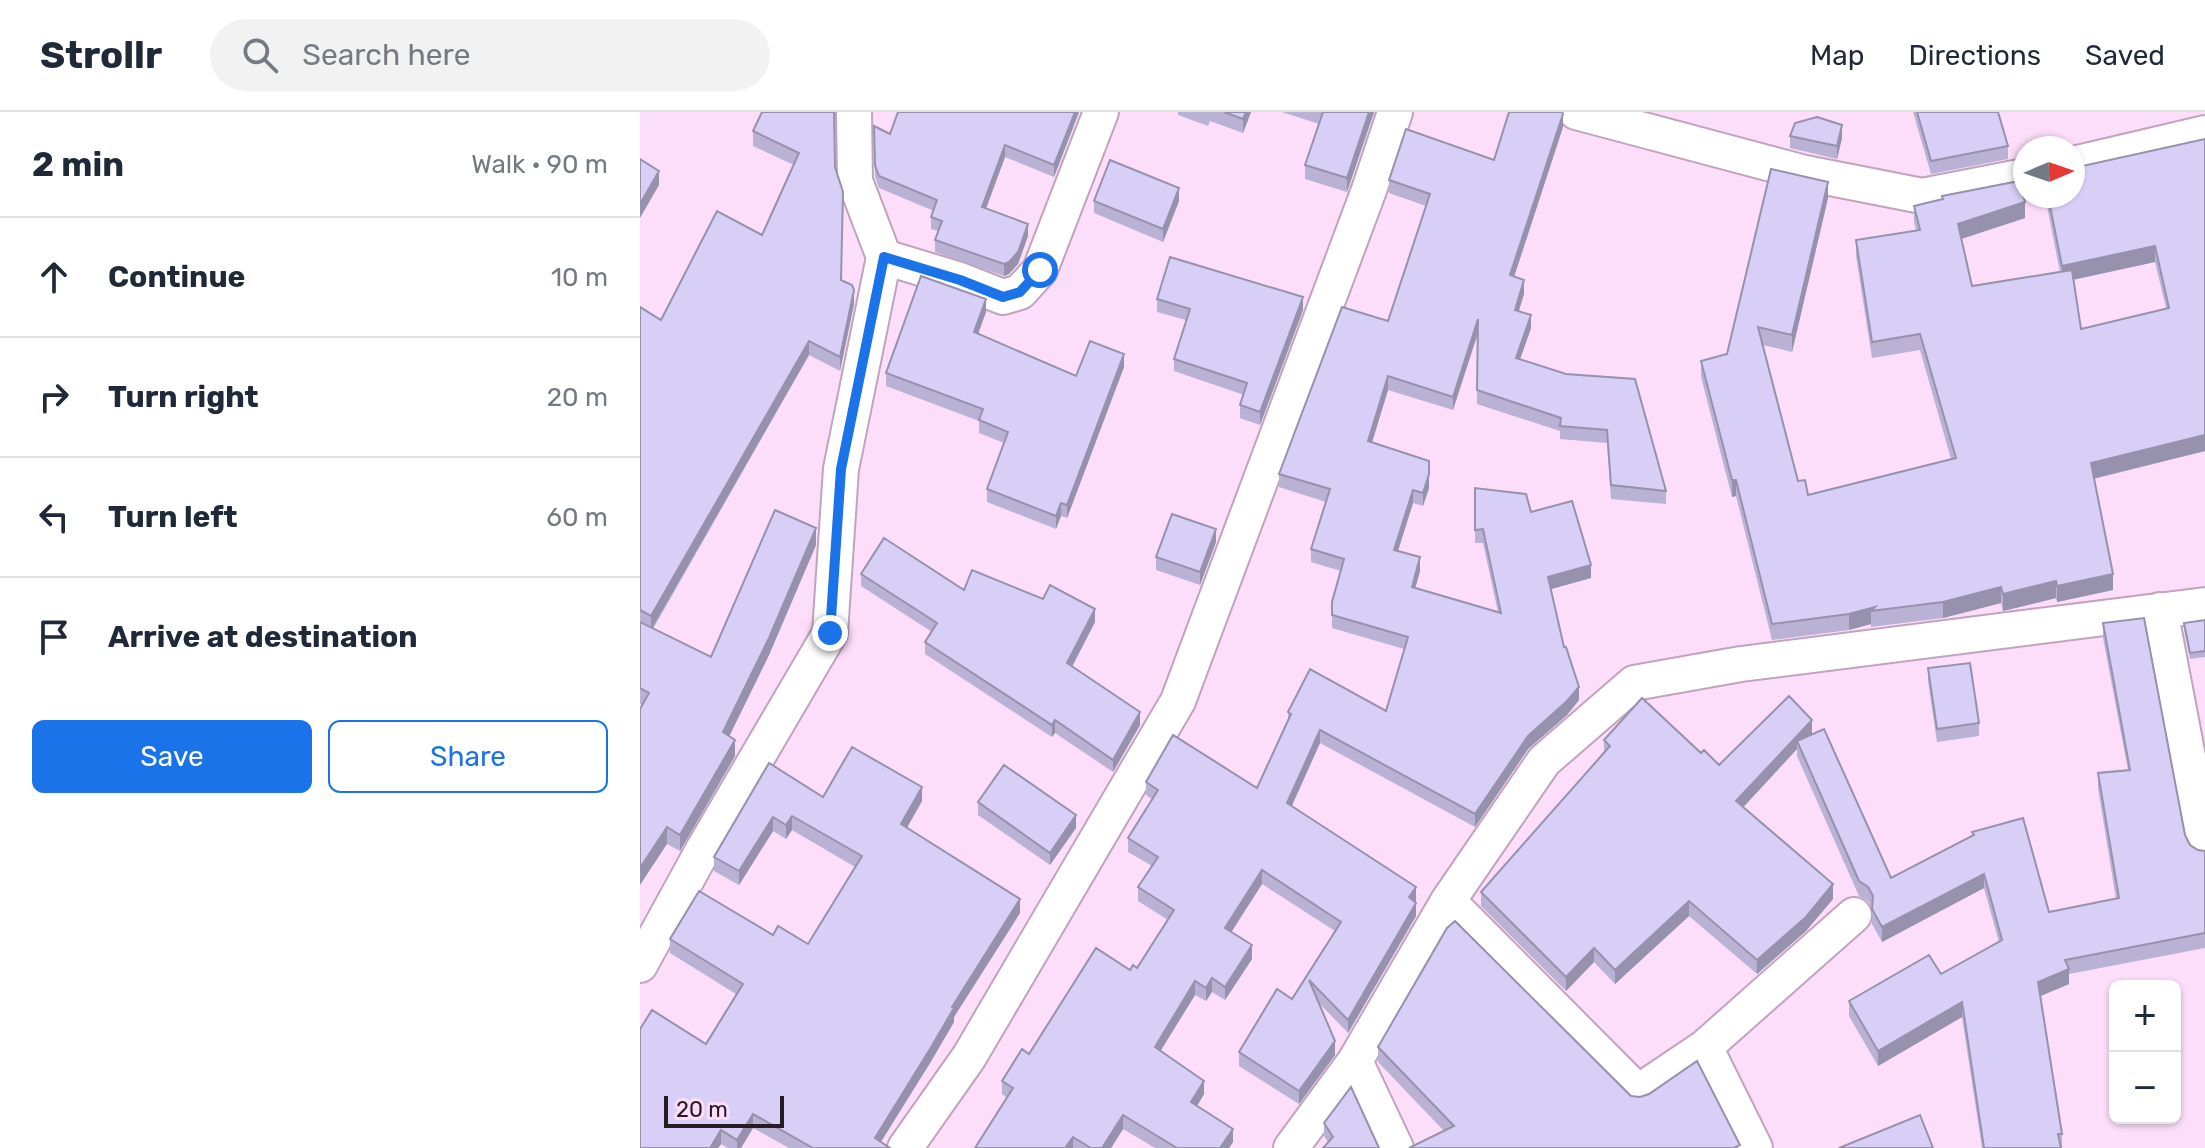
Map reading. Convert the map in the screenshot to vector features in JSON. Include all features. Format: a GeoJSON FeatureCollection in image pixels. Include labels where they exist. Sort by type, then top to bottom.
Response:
{"type":"FeatureCollection","features":[{"type":"Feature","properties":{"kind":"street"},"geometry":{"type":"LineString","coordinates":[[640,965],[704,848],[830,633],[841,469],[884,257],[855,181],[854,112]]}},
{"type":"Feature","properties":{"kind":"street"},"geometry":{"type":"LineString","coordinates":[[884,257],[960,280],[1003,297],[1020,292],[1040,270],[1101,112]]}},
{"type":"Feature","properties":{"kind":"street"},"geometry":{"type":"LineString","coordinates":[[905,1148],[969,1057],[1178,701],[1369,190],[1395,112]]}},
{"type":"Feature","properties":{"kind":"street"},"geometry":{"type":"LineString","coordinates":[[1593,114],[1805,173],[1922,196],[2013,178]]}},
{"type":"Feature","properties":{"kind":"street"},"geometry":{"type":"LineString","coordinates":[[2085,161],[2205,133]]}},
{"type":"Feature","properties":{"kind":"street"},"geometry":{"type":"LineString","coordinates":[[1291,1148],[1355,1061],[1448,901],[1544,761],[1634,683],[1741,664],[2205,605]]}},
{"type":"Feature","properties":{"kind":"street"},"geometry":{"type":"LineString","coordinates":[[2160,610],[2205,846]]}},
{"type":"Feature","properties":{"kind":"street"},"geometry":{"type":"LineString","coordinates":[[1448,901],[1638,1092],[1705,1047],[1854,915]]}},
{"type":"Feature","properties":{"kind":"street"},"geometry":{"type":"LineString","coordinates":[[1705,1047],[1755,1148]]}},
{"type":"Feature","properties":{"kind":"street"},"geometry":{"type":"LineString","coordinates":[[1355,1061],[1396,1148]]}},
{"type":"Feature","properties":{"kind":"building"},"geometry":{"type":"Polygon","coordinates":[[[762,112],[834,112],[835,167],[843,192],[841,280],[852,285],[854,290],[840,357],[809,341],[651,616],[640,610],[640,307],[661,320],[717,211],[762,235],[799,153],[753,131],[762,112]]]}},
{"type":"Feature","properties":{"kind":"building"},"geometry":{"type":"Polygon","coordinates":[[[898,112],[1075,112],[1054,165],[1005,145],[982,207],[1028,224],[1018,252],[1009,262],[1004,264],[935,240],[942,221],[931,217],[937,200],[879,176],[875,165],[874,126],[890,134],[898,112]]]}},
{"type":"Feature","properties":{"kind":"building"},"geometry":{"type":"Polygon","coordinates":[[[1224,112],[1246,112],[1243,119],[1224,112]]]}},
{"type":"Feature","properties":{"kind":"building"},"geometry":{"type":"Polygon","coordinates":[[[1323,112],[1369,112],[1347,178],[1305,165],[1323,112]]]}},
{"type":"Feature","properties":{"kind":"building"},"geometry":{"type":"Polygon","coordinates":[[[1509,112],[1563,114],[1510,275],[1524,280],[1515,310],[1531,315],[1516,358],[1566,374],[1635,379],[1666,491],[1611,485],[1607,430],[1560,426],[1561,418],[1477,390],[1478,319],[1453,397],[1388,376],[1368,441],[1429,461],[1423,493],[1413,490],[1394,550],[1420,557],[1412,587],[1501,613],[1483,529],[1475,530],[1475,488],[1526,494],[1531,512],[1572,501],[1591,565],[1548,577],[1564,647],[1579,687],[1528,736],[1475,814],[1320,730],[1287,803],[1416,887],[1409,897],[1416,903],[1348,1020],[1309,980],[1335,1041],[1299,1091],[1239,1052],[1277,989],[1292,999],[1341,922],[1262,870],[1225,928],[1252,945],[1225,987],[1212,978],[1206,988],[1195,981],[1155,1047],[1204,1081],[1191,1102],[1233,1129],[1220,1148],[1177,1148],[1123,1115],[1102,1148],[1091,1148],[1073,1137],[1065,1148],[975,1148],[1013,1088],[1002,1081],[1022,1049],[1029,1054],[1096,948],[1130,970],[1133,965],[1137,968],[1174,910],[1138,887],[1158,857],[1128,838],[1158,790],[1146,782],[1173,735],[1257,788],[1291,714],[1288,712],[1310,669],[1386,711],[1408,637],[1332,615],[1332,602],[1344,559],[1311,549],[1330,489],[1279,474],[1342,307],[1388,321],[1430,194],[1389,180],[1406,129],[1494,160],[1509,112]]]}},
{"type":"Feature","properties":{"kind":"building"},"geometry":{"type":"Polygon","coordinates":[[[1917,112],[1998,112],[2008,146],[1931,161],[1917,112]]]}},
{"type":"Feature","properties":{"kind":"building"},"geometry":{"type":"Polygon","coordinates":[[[1817,117],[1842,125],[1837,146],[1790,136],[1795,123],[1817,117]]]}},
{"type":"Feature","properties":{"kind":"building"},"geometry":{"type":"Polygon","coordinates":[[[2205,139],[2205,435],[2091,463],[2113,574],[2057,586],[2056,581],[2003,594],[2001,587],[1943,602],[1871,611],[1875,607],[1849,614],[1772,624],[1736,480],[1732,480],[1701,361],[1727,354],[1771,169],[1828,182],[1792,335],[1758,327],[1798,481],[1805,480],[1808,495],[1956,458],[1920,334],[1872,342],[1856,240],[1920,230],[1914,206],[1943,199],[1942,196],[2013,182],[2013,206],[1958,224],[1972,286],[2072,270],[2081,329],[2169,308],[2155,246],[2062,266],[2050,208],[2085,208],[2085,165],[2205,139]]]}},
{"type":"Feature","properties":{"kind":"building"},"geometry":{"type":"Polygon","coordinates":[[[640,159],[659,171],[640,204],[640,159]]]}},
{"type":"Feature","properties":{"kind":"building"},"geometry":{"type":"Polygon","coordinates":[[[1110,160],[1179,188],[1163,229],[1094,201],[1110,160]]]}},
{"type":"Feature","properties":{"kind":"building"},"geometry":{"type":"Polygon","coordinates":[[[1170,257],[1303,297],[1260,412],[1240,405],[1247,383],[1174,359],[1190,309],[1157,299],[1170,257]]]}},
{"type":"Feature","properties":{"kind":"building"},"geometry":{"type":"Polygon","coordinates":[[[921,276],[986,299],[974,332],[1076,376],[1090,341],[1124,354],[1067,505],[1061,503],[1056,516],[987,489],[1008,432],[979,420],[983,409],[886,373],[921,276]]]}},
{"type":"Feature","properties":{"kind":"building"},"geometry":{"type":"Polygon","coordinates":[[[775,510],[816,528],[769,638],[723,732],[735,740],[680,835],[667,827],[640,868],[640,709],[649,693],[640,688],[640,622],[711,657],[775,510]]]}},
{"type":"Feature","properties":{"kind":"building"},"geometry":{"type":"Polygon","coordinates":[[[1172,514],[1216,529],[1200,572],[1156,557],[1172,514]]]}},
{"type":"Feature","properties":{"kind":"building"},"geometry":{"type":"Polygon","coordinates":[[[884,538],[964,590],[972,570],[1043,599],[1050,585],[1095,609],[1067,663],[1140,712],[1113,760],[1055,720],[1052,725],[925,642],[937,623],[861,574],[884,538]]]}},
{"type":"Feature","properties":{"kind":"building"},"geometry":{"type":"Polygon","coordinates":[[[2144,618],[2185,835],[2190,845],[2205,851],[2205,933],[2065,960],[2069,969],[2038,982],[2062,1134],[2058,1134],[2061,1148],[1984,1148],[1962,1002],[1878,1051],[1849,1001],[1929,955],[1941,974],[2002,940],[1984,874],[1882,927],[1872,909],[1873,896],[1868,887],[1859,881],[1797,741],[1824,729],[1891,878],[1974,835],[1972,832],[2023,818],[2049,912],[2119,898],[2098,773],[2130,770],[2103,623],[2144,618]]]}},
{"type":"Feature","properties":{"kind":"building"},"geometry":{"type":"Polygon","coordinates":[[[2205,620],[2205,651],[2190,653],[2184,623],[2205,620]]]}},
{"type":"Feature","properties":{"kind":"building"},"geometry":{"type":"Polygon","coordinates":[[[1970,663],[1979,723],[1937,729],[1928,668],[1970,663]]]}},
{"type":"Feature","properties":{"kind":"building"},"geometry":{"type":"Polygon","coordinates":[[[1789,696],[1812,720],[1736,801],[1833,884],[1806,917],[1757,960],[1689,901],[1615,970],[1594,948],[1566,977],[1481,892],[1610,746],[1604,740],[1642,698],[1701,753],[1704,750],[1719,765],[1789,696]]]}},
{"type":"Feature","properties":{"kind":"building"},"geometry":{"type":"Polygon","coordinates":[[[852,747],[922,787],[901,824],[1020,899],[875,1138],[890,1148],[813,1148],[753,1114],[737,1140],[721,1130],[710,1148],[640,1148],[640,1029],[652,1010],[706,1044],[743,984],[670,939],[699,891],[773,935],[778,926],[808,944],[862,856],[792,816],[786,825],[773,817],[739,871],[714,857],[769,763],[823,797],[852,747]]]}},
{"type":"Feature","properties":{"kind":"building"},"geometry":{"type":"Polygon","coordinates":[[[1004,765],[1076,815],[1050,853],[978,802],[1004,765]]]}},
{"type":"Feature","properties":{"kind":"building"},"geometry":{"type":"Polygon","coordinates":[[[1455,921],[1631,1096],[1649,1094],[1697,1061],[1740,1145],[1734,1148],[1409,1148],[1454,1126],[1378,1047],[1447,928],[1455,921]]]}},
{"type":"Feature","properties":{"kind":"building"},"geometry":{"type":"Polygon","coordinates":[[[1351,1087],[1379,1148],[1323,1148],[1333,1137],[1324,1123],[1351,1087]]]}},
{"type":"Feature","properties":{"kind":"building"},"geometry":{"type":"Polygon","coordinates":[[[1920,1115],[1933,1148],[1839,1148],[1920,1115]]]}},
{"type":"Feature","properties":{"kind":"route"},"geometry":{"type":"LineString","coordinates":[[830,633],[841,469],[884,257],[960,280],[1003,297],[1020,292],[1040,270]]}}]}
